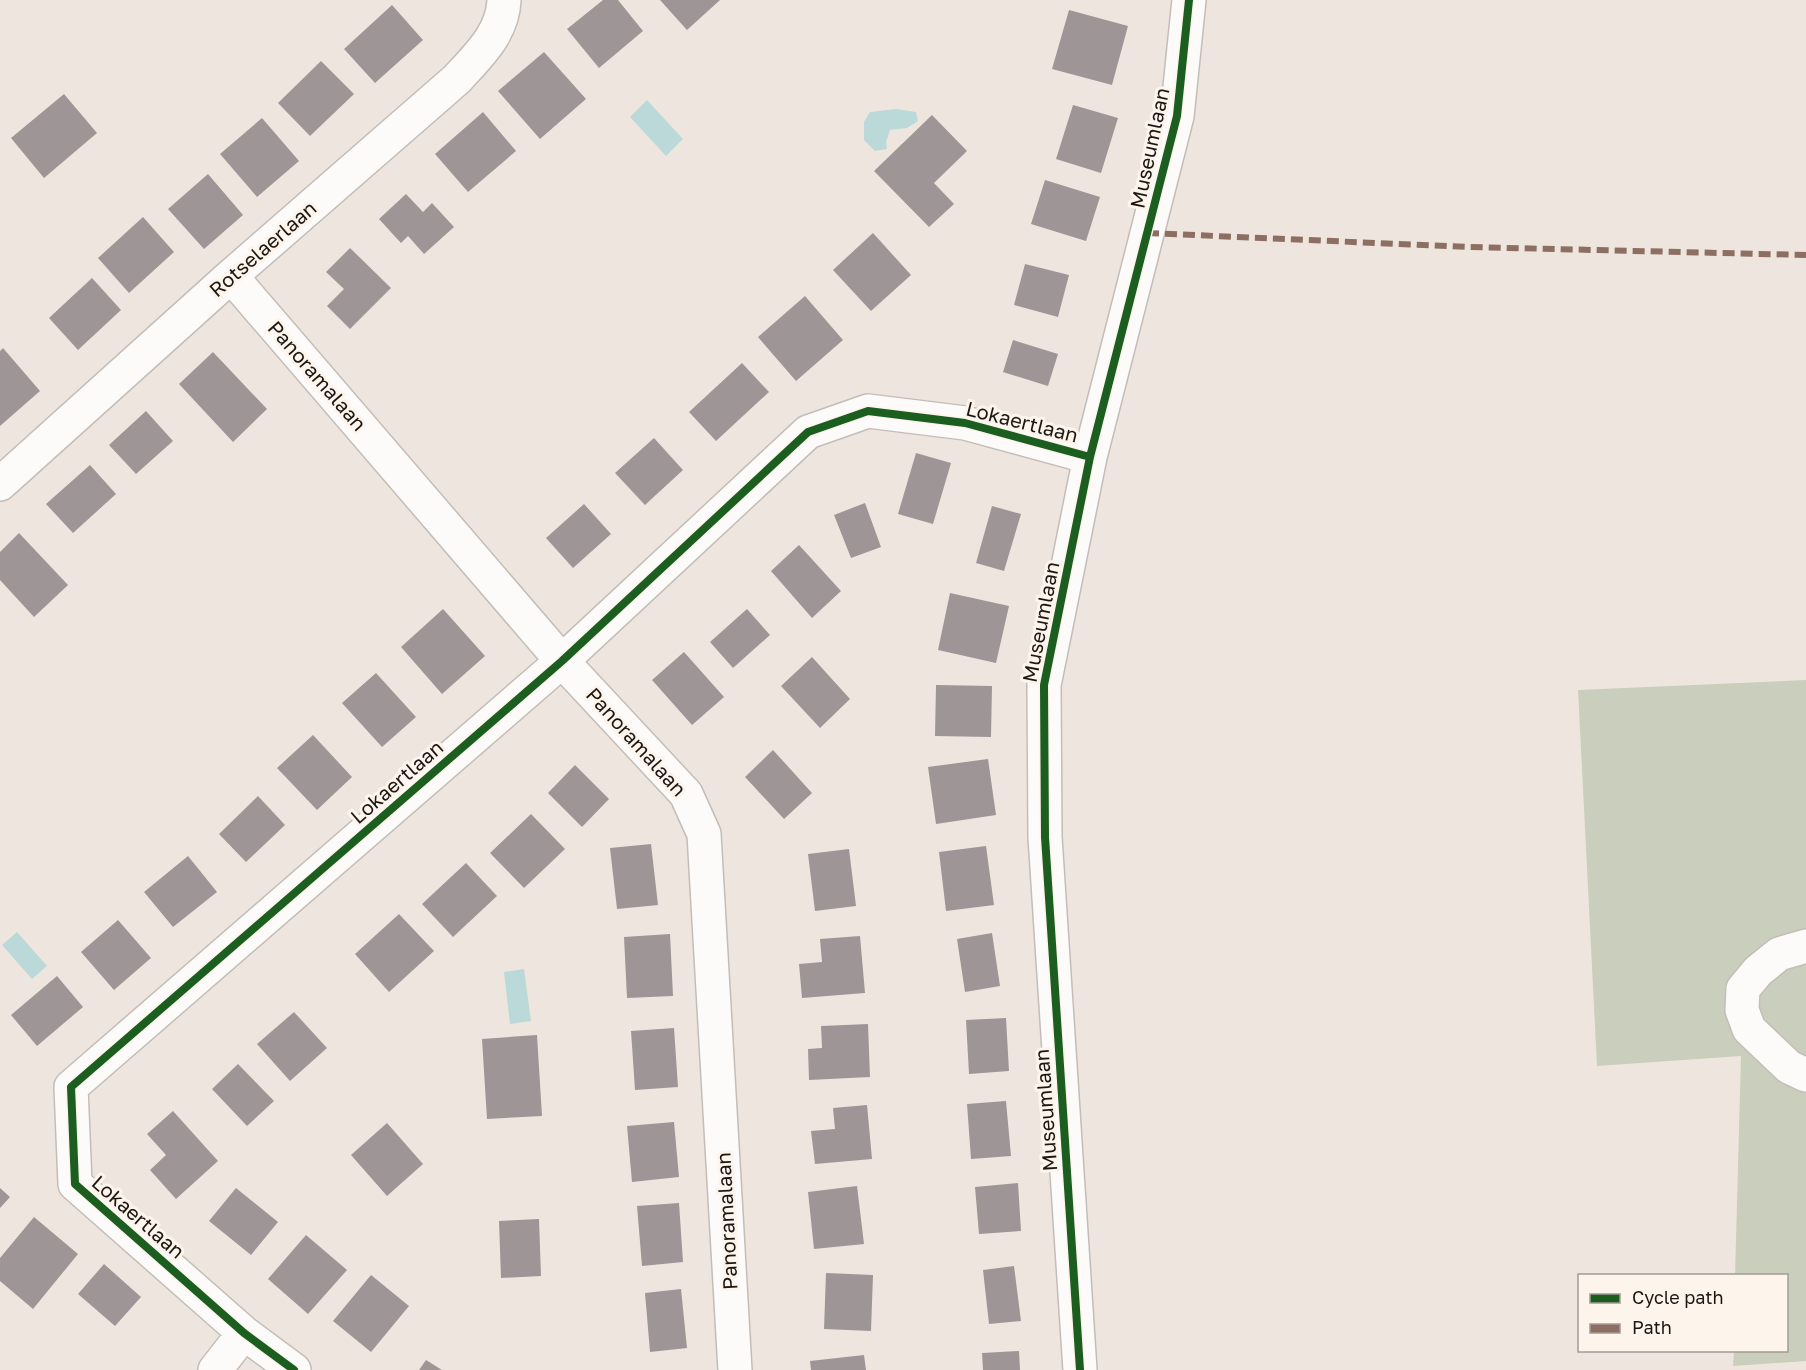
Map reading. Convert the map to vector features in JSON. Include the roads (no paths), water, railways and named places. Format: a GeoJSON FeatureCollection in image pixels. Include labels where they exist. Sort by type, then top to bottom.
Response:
{"type":"FeatureCollection","features":[{"type":"Feature","properties":{"kind":"street","name":"Rotselaerlaan"},"geometry":{"type":"LineString","coordinates":[[0,484],[231,276],[457,79],[488,45],[504,14],[504,0]]}},
{"type":"Feature","properties":{"kind":"street","name":"Museumlaan"},"geometry":{"type":"LineString","coordinates":[[1080,1370],[1045,837],[1044,686],[1090,457],[1177,116],[1189,0]]}},
{"type":"Feature","properties":{"kind":"street","name":"Panoramalaan"},"geometry":{"type":"LineString","coordinates":[[231,276],[562,661],[686,794],[704,834],[735,1370]]}},
{"type":"Feature","properties":{"kind":"street","name":"Lokaertlaan"},"geometry":{"type":"LineString","coordinates":[[294,1370],[244,1333],[75,1184],[71,1087],[562,661],[808,432],[868,411],[965,423],[1090,457]]}},
{"type":"Feature","properties":{"kind":"street"},"geometry":{"type":"LineString","coordinates":[[1806,946],[1779,954],[1758,971],[1743,989],[1742,1010],[1749,1029],[1789,1067],[1806,1075]]}},
{"type":"Feature","properties":{"kind":"street"},"geometry":{"type":"LineString","coordinates":[[216,1370],[244,1333]]}},
{"type":"Feature","properties":{"kind":"water"},"geometry":{"type":"Polygon","coordinates":[[[647,100],[683,139],[666,156],[630,117],[647,100]]]}},
{"type":"Feature","properties":{"kind":"water"},"geometry":{"type":"Polygon","coordinates":[[[896,109],[916,112],[918,121],[907,128],[890,130],[886,142],[887,149],[875,151],[864,140],[864,122],[870,112],[896,109]]]}},
{"type":"Feature","properties":{"kind":"water"},"geometry":{"type":"Polygon","coordinates":[[[17,932],[47,966],[32,979],[2,945],[17,932]]]}},
{"type":"Feature","properties":{"kind":"water"},"geometry":{"type":"Polygon","coordinates":[[[524,969],[531,1021],[510,1024],[504,972],[524,969]]]}}]}
